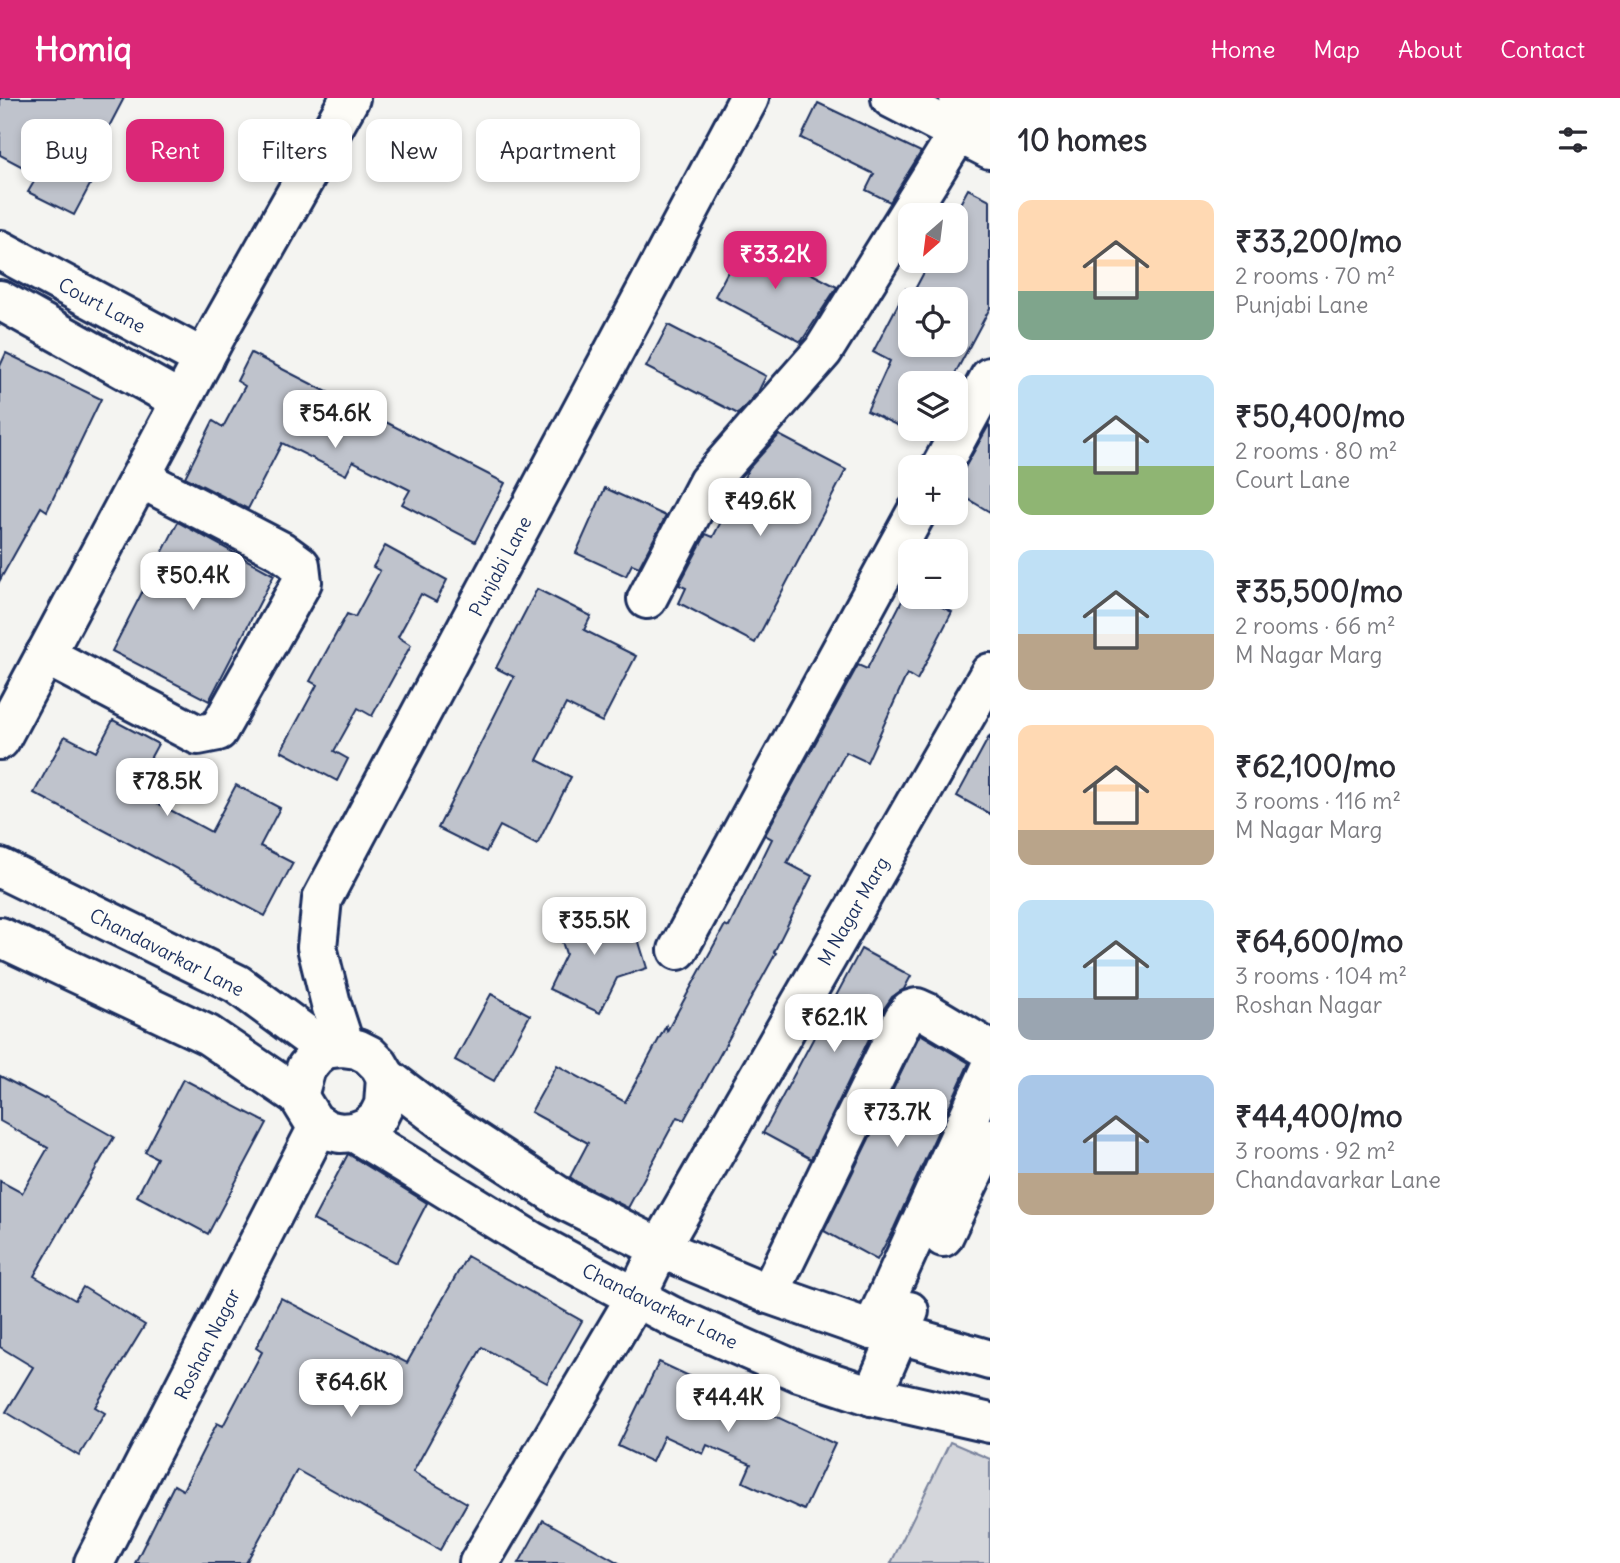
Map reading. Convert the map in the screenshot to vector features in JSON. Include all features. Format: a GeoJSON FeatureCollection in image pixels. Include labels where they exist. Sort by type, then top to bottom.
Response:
{"type":"FeatureCollection","features":[{"type":"Feature","properties":{"kind":"street"},"geometry":{"type":"LineString","coordinates":[[0,700],[192,354],[320,98]]}},
{"type":"Feature","properties":{"kind":"street"},"geometry":{"type":"LineString","coordinates":[[192,354],[350,98]]}},
{"type":"Feature","properties":{"kind":"street","name":"Punjabi Lane"},"geometry":{"type":"LineString","coordinates":[[335,1048],[317,947],[322,899],[748,98]]}},
{"type":"Feature","properties":{"kind":"street"},"geometry":{"type":"LineString","coordinates":[[647,598],[708,482],[823,351],[974,123],[891,98]]}},
{"type":"Feature","properties":{"kind":"street","name":"Court Lane"},"geometry":{"type":"LineString","coordinates":[[0,250],[192,354]]}},
{"type":"Feature","properties":{"kind":"street"},"geometry":{"type":"LineString","coordinates":[[0,300],[170,395]]}},
{"type":"Feature","properties":{"kind":"street"},"geometry":{"type":"LineString","coordinates":[[948,455],[990,377]]}},
{"type":"Feature","properties":{"kind":"street"},"geometry":{"type":"LineString","coordinates":[[0,740],[140,478],[170,395]]}},
{"type":"Feature","properties":{"kind":"street"},"geometry":{"type":"LineString","coordinates":[[45,655],[198,735],[218,730],[302,582],[300,565],[281,551],[140,478]]}},
{"type":"Feature","properties":{"kind":"street"},"geometry":{"type":"LineString","coordinates":[[678,950],[909,525]]}},
{"type":"Feature","properties":{"kind":"street","name":"M Nagar Marg"},"geometry":{"type":"LineString","coordinates":[[479,1563],[636,1297],[660,1248],[990,673]]}},
{"type":"Feature","properties":{"kind":"street","name":"Chandavarkar Lane"},"geometry":{"type":"LineString","coordinates":[[0,868],[237,984],[335,1048],[357,1049],[369,1055],[386,1077],[442,1120],[566,1201],[660,1248],[769,1294],[886,1332],[990,1360]]}},
{"type":"Feature","properties":{"kind":"street","name":"Chandavarkar Lane"},"geometry":{"type":"LineString","coordinates":[[0,937],[208,1035],[324,1118],[531,1241],[671,1316],[799,1371],[872,1396],[990,1423]]}},
{"type":"Feature","properties":{"kind":"street"},"geometry":{"type":"LineString","coordinates":[[769,1294],[910,1010],[918,1008],[990,1049]]}},
{"type":"Feature","properties":{"kind":"street"},"geometry":{"type":"LineString","coordinates":[[335,1048],[306,1068],[324,1118],[367,1127],[384,1105],[386,1077]]}},
{"type":"Feature","properties":{"kind":"street"},"geometry":{"type":"LineString","coordinates":[[872,1396],[886,1332],[990,1070]]}},
{"type":"Feature","properties":{"kind":"street","name":"Roshan Nagar"},"geometry":{"type":"LineString","coordinates":[[94,1563],[324,1118]]}},
{"type":"Feature","properties":{"kind":"street"},"geometry":{"type":"LineString","coordinates":[[886,1332],[921,1282],[990,1138]]}},
{"type":"Feature","properties":{"kind":"shaded area"},"geometry":{"type":"Polygon","coordinates":[[[950,1442],[990,1459],[990,1563],[891,1563],[950,1442]]]}},
{"type":"Feature","properties":{"kind":"building"},"geometry":{"type":"Polygon","coordinates":[[[0,98],[124,98],[112,121],[21,119],[21,166],[0,155],[0,98]]]}},
{"type":"Feature","properties":{"kind":"building"},"geometry":{"type":"Polygon","coordinates":[[[818,103],[921,152],[890,202],[866,190],[874,174],[801,138],[818,103]]]}},
{"type":"Feature","properties":{"kind":"building"},"geometry":{"type":"Polygon","coordinates":[[[34,182],[92,182],[74,215],[28,192],[34,182]]]}},
{"type":"Feature","properties":{"kind":"building"},"geometry":{"type":"Polygon","coordinates":[[[968,189],[990,200],[990,308],[968,349],[968,287],[916,287],[924,273],[968,273],[968,203],[960,203],[968,189]]]}},
{"type":"Feature","properties":{"kind":"building"},"geometry":{"type":"Polygon","coordinates":[[[745,239],[837,287],[801,342],[715,296],[745,239]]]}},
{"type":"Feature","properties":{"kind":"building"},"geometry":{"type":"Polygon","coordinates":[[[898,304],[898,357],[964,357],[956,371],[898,371],[898,426],[867,411],[890,361],[873,352],[898,304]]]}},
{"type":"Feature","properties":{"kind":"building"},"geometry":{"type":"Polygon","coordinates":[[[668,325],[766,376],[758,392],[738,414],[646,367],[668,325]]]}},
{"type":"Feature","properties":{"kind":"building"},"geometry":{"type":"Polygon","coordinates":[[[6,353],[101,399],[47,511],[41,507],[0,580],[0,366],[6,353]]]}},
{"type":"Feature","properties":{"kind":"building"},"geometry":{"type":"Polygon","coordinates":[[[251,353],[505,483],[475,542],[402,504],[410,490],[353,461],[346,475],[282,443],[248,509],[185,477],[213,421],[223,427],[245,386],[237,381],[251,353]]]}},
{"type":"Feature","properties":{"kind":"building"},"geometry":{"type":"Polygon","coordinates":[[[989,425],[990,512],[968,499],[968,462],[989,425]]]}},
{"type":"Feature","properties":{"kind":"building"},"geometry":{"type":"Polygon","coordinates":[[[779,435],[846,470],[755,643],[679,603],[686,588],[679,585],[706,534],[713,537],[749,468],[779,435]]]}},
{"type":"Feature","properties":{"kind":"building"},"geometry":{"type":"Polygon","coordinates":[[[605,488],[666,516],[639,567],[632,564],[626,576],[576,553],[605,488]]]}},
{"type":"Feature","properties":{"kind":"building"},"geometry":{"type":"Polygon","coordinates":[[[178,522],[274,575],[209,701],[112,651],[178,522]]]}},
{"type":"Feature","properties":{"kind":"building"},"geometry":{"type":"Polygon","coordinates":[[[385,546],[447,580],[436,602],[421,594],[398,637],[411,645],[372,716],[358,708],[334,751],[348,759],[337,781],[281,751],[317,685],[310,681],[347,614],[355,617],[380,571],[373,567],[385,546]]]}},
{"type":"Feature","properties":{"kind":"building"},"geometry":{"type":"Polygon","coordinates":[[[537,589],[591,616],[584,630],[636,656],[602,722],[566,704],[537,760],[571,777],[537,845],[500,826],[486,852],[438,828],[514,677],[496,668],[537,589]]]}},
{"type":"Feature","properties":{"kind":"building"},"geometry":{"type":"Polygon","coordinates":[[[898,609],[946,609],[952,612],[917,680],[907,674],[867,762],[846,752],[787,863],[812,876],[774,952],[776,953],[684,1120],[677,1117],[628,1208],[570,1177],[588,1143],[531,1112],[557,1065],[625,1102],[725,925],[729,927],[772,839],[765,835],[858,665],[867,669],[898,609]]]}},
{"type":"Feature","properties":{"kind":"building"},"geometry":{"type":"Polygon","coordinates":[[[113,720],[158,744],[133,790],[211,832],[236,785],[280,808],[260,846],[293,863],[265,916],[34,793],[65,736],[96,752],[113,720]]]}},
{"type":"Feature","properties":{"kind":"building"},"geometry":{"type":"Polygon","coordinates":[[[990,735],[990,814],[957,796],[990,735]]]}},
{"type":"Feature","properties":{"kind":"building"},"geometry":{"type":"Polygon","coordinates":[[[605,904],[615,935],[635,929],[647,968],[617,978],[600,1013],[549,989],[566,954],[555,920],[605,904]]]}},
{"type":"Feature","properties":{"kind":"building"},"geometry":{"type":"Polygon","coordinates":[[[861,949],[911,976],[904,989],[892,997],[883,1010],[811,1159],[763,1133],[861,949]]]}},
{"type":"Feature","properties":{"kind":"building"},"geometry":{"type":"Polygon","coordinates":[[[491,994],[530,1015],[494,1081],[455,1060],[491,994]]]}},
{"type":"Feature","properties":{"kind":"building"},"geometry":{"type":"Polygon","coordinates":[[[920,1034],[969,1063],[877,1260],[824,1231],[920,1034]]]}},
{"type":"Feature","properties":{"kind":"building"},"geometry":{"type":"Polygon","coordinates":[[[0,1076],[114,1137],[34,1276],[75,1300],[83,1287],[145,1325],[95,1407],[105,1413],[79,1456],[6,1412],[33,1367],[0,1347],[0,1181],[22,1193],[48,1148],[0,1121],[0,1076]]]}},
{"type":"Feature","properties":{"kind":"building"},"geometry":{"type":"Polygon","coordinates":[[[183,1079],[267,1123],[208,1234],[137,1196],[157,1158],[145,1152],[183,1079]]]}},
{"type":"Feature","properties":{"kind":"building"},"geometry":{"type":"Polygon","coordinates":[[[348,1154],[427,1203],[396,1263],[313,1220],[348,1154]]]}},
{"type":"Feature","properties":{"kind":"building"},"geometry":{"type":"Polygon","coordinates":[[[467,1256],[582,1321],[547,1383],[482,1347],[413,1472],[467,1503],[440,1550],[297,1470],[246,1563],[135,1563],[174,1485],[183,1490],[217,1423],[223,1426],[262,1352],[256,1348],[281,1298],[407,1363],[467,1256]]]}},
{"type":"Feature","properties":{"kind":"building"},"geometry":{"type":"Polygon","coordinates":[[[659,1362],[835,1444],[804,1510],[743,1482],[751,1464],[707,1445],[703,1454],[664,1436],[652,1462],[618,1446],[659,1362]]]}},
{"type":"Feature","properties":{"kind":"building"},"geometry":{"type":"Polygon","coordinates":[[[543,1520],[619,1563],[519,1563],[543,1520]]]}}]}
